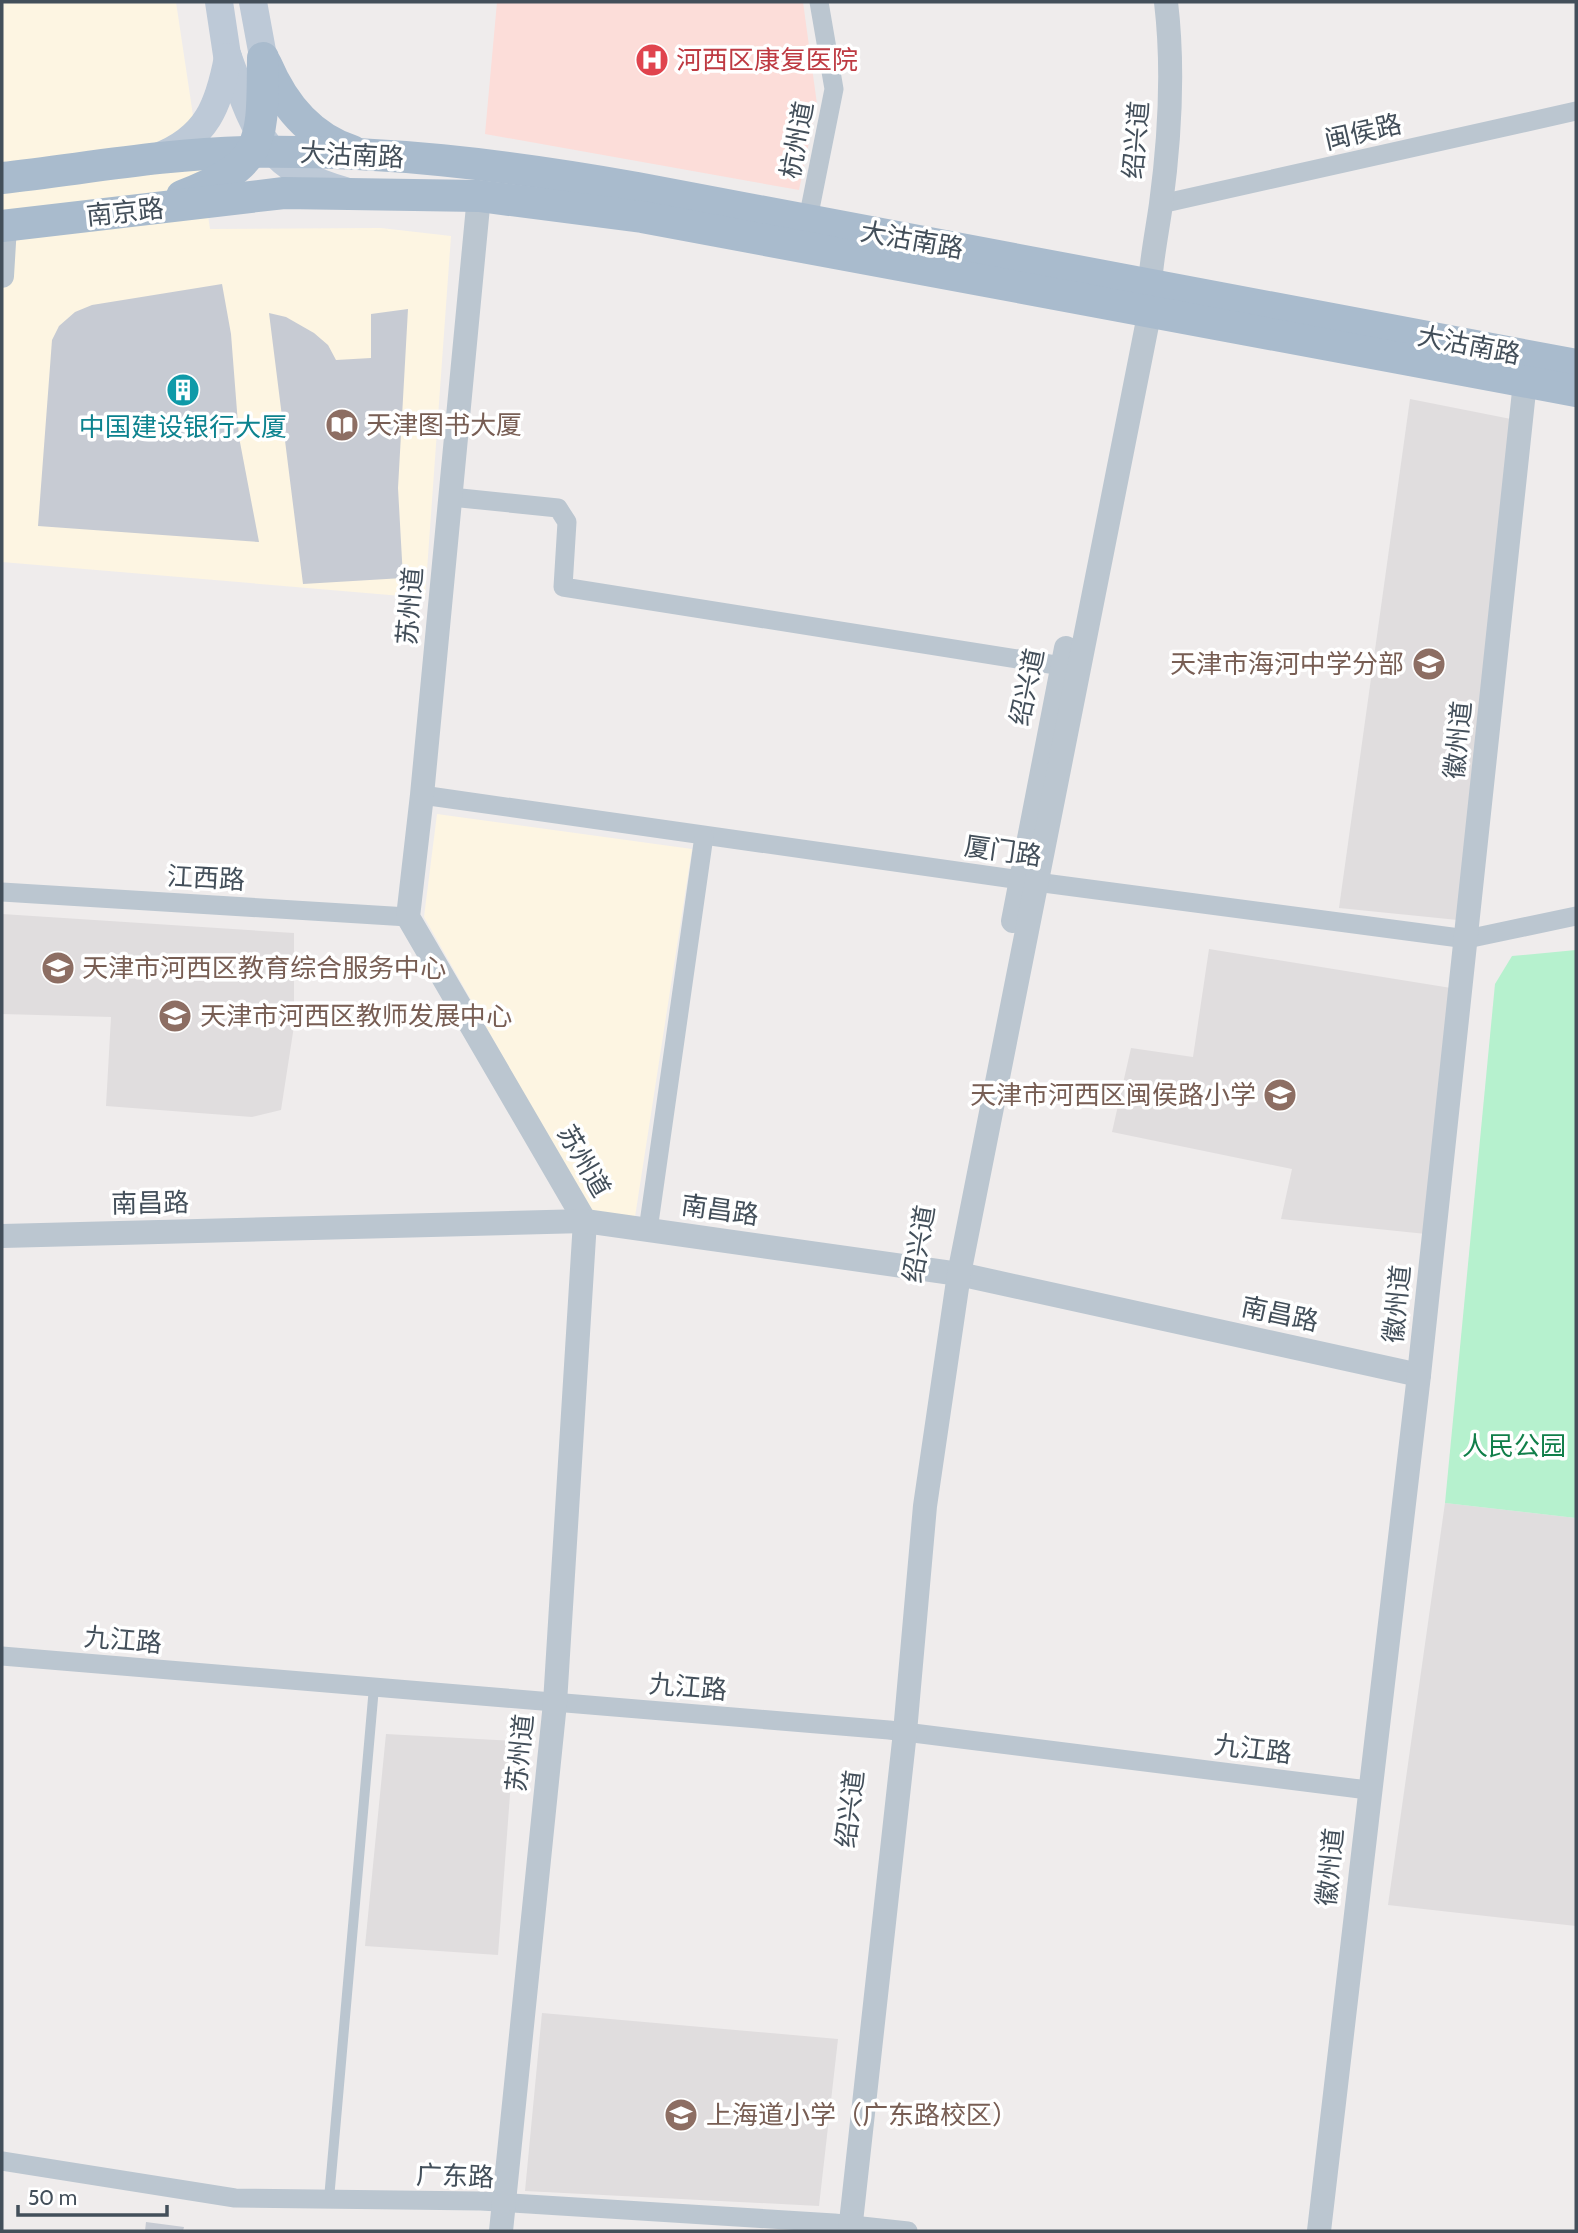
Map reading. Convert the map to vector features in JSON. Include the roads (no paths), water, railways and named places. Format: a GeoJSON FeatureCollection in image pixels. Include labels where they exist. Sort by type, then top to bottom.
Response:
{"type":"FeatureCollection","features":[{"type":"Feature","properties":{"kind":"main road"},"geometry":{"type":"LineString","coordinates":[[219,2],[228,57],[261,153],[284,193]]}},
{"type":"Feature","properties":{"kind":"main road"},"geometry":{"type":"LineString","coordinates":[[248,197],[261,153],[263,58],[253,2]]}},
{"type":"Feature","properties":{"kind":"main road"},"geometry":{"type":"LineString","coordinates":[[143,162],[189,139],[210,118],[222,89],[228,57]]}},
{"type":"Feature","properties":{"kind":"main road"},"geometry":{"type":"LineString","coordinates":[[263,58],[282,97],[304,122],[331,142],[363,155]]}},
{"type":"Feature","properties":{"kind":"main road"},"geometry":{"type":"LineString","coordinates":[[261,153],[315,180],[353,193]]}},
{"type":"Feature","properties":{"kind":"main road"},"geometry":{"type":"LineString","coordinates":[[148,210],[217,181],[261,153]]}},
{"type":"Feature","properties":{"kind":"main road","name":"大沽南路"},"geometry":{"type":"LineString","coordinates":[[261,153],[363,155],[530,170],[805,234],[1145,300],[1576,391]]}},
{"type":"Feature","properties":{"kind":"main road","name":"南京路"},"geometry":{"type":"LineString","coordinates":[[2,178],[143,162],[261,153]]}},
{"type":"Feature","properties":{"kind":"main road","name":"大沽南路"},"geometry":{"type":"LineString","coordinates":[[284,193],[479,196],[805,234]]}},
{"type":"Feature","properties":{"kind":"main road","name":"南京路"},"geometry":{"type":"LineString","coordinates":[[3,226],[284,193]]}},
{"type":"Feature","properties":{"kind":"main road","name":"大沽南路"},"geometry":{"type":"LineString","coordinates":[[1145,300],[1576,365]]}},
{"type":"Feature","properties":{"kind":"street","name":"杭州道"},"geometry":{"type":"LineString","coordinates":[[805,234],[834,89],[819,2]]}},
{"type":"Feature","properties":{"kind":"street","name":"绍兴道"},"geometry":{"type":"LineString","coordinates":[[842,2227],[897,1731],[911,1510],[986,1070],[1030,882],[1145,300],[1161,204],[1170,85],[1166,2]]}},
{"type":"Feature","properties":{"kind":"street","name":"闽侯路"},"geometry":{"type":"LineString","coordinates":[[1161,204],[1576,111]]}},
{"type":"Feature","properties":{"kind":"street","name":"苏州道"},"geometry":{"type":"LineString","coordinates":[[479,196],[408,917],[585,1221],[555,1703],[500,2231]]}},
{"type":"Feature","properties":{"kind":"street"},"geometry":{"type":"LineString","coordinates":[[2,276],[3,226]]}},
{"type":"Feature","properties":{"kind":"street","name":"绍兴道"},"geometry":{"type":"LineString","coordinates":[[1030,882],[1062,666],[1145,300]]}},
{"type":"Feature","properties":{"kind":"street","name":"徽州道"},"geometry":{"type":"LineString","coordinates":[[1319,2231],[1368,1790],[1419,1375],[1525,382]]}},
{"type":"Feature","properties":{"kind":"street"},"geometry":{"type":"LineString","coordinates":[[451,497],[558,508],[567,522],[563,587],[1062,666]]}},
{"type":"Feature","properties":{"kind":"street","name":"厦门路"},"geometry":{"type":"LineString","coordinates":[[422,795],[1030,882],[1467,939],[1576,916]]}},
{"type":"Feature","properties":{"kind":"street"},"geometry":{"type":"LineString","coordinates":[[648,1230],[704,836]]}},
{"type":"Feature","properties":{"kind":"street","name":"江西路"},"geometry":{"type":"LineString","coordinates":[[2,892],[408,917]]}},
{"type":"Feature","properties":{"kind":"street","name":"南昌路"},"geometry":{"type":"LineString","coordinates":[[2,1236],[585,1221],[951,1273],[1419,1375]]}},
{"type":"Feature","properties":{"kind":"street","name":"九江路"},"geometry":{"type":"LineString","coordinates":[[2,1656],[897,1731],[1368,1790]]}},
{"type":"Feature","properties":{"kind":"street","name":"广东路"},"geometry":{"type":"LineString","coordinates":[[2,2161],[235,2198],[504,2204],[908,2231]]}},
{"type":"Feature","properties":{"kind":"lane"},"geometry":{"type":"LineString","coordinates":[[329,2199],[374,1687]]}},
{"type":"Feature","properties":{"kind":"place","name":"河西区康复医院"},"geometry":{"type":"Point","coordinates":[652,60]}},
{"type":"Feature","properties":{"kind":"place","name":"中国建设银行大厦"},"geometry":{"type":"Point","coordinates":[183,390]}},
{"type":"Feature","properties":{"kind":"place","name":"天津图书大厦"},"geometry":{"type":"Point","coordinates":[342,425]}},
{"type":"Feature","properties":{"kind":"place","name":"天津市海河中学分部"},"geometry":{"type":"Point","coordinates":[1429,664]}},
{"type":"Feature","properties":{"kind":"place","name":"天津市河西区教育综合服务中心"},"geometry":{"type":"Point","coordinates":[58,968]}},
{"type":"Feature","properties":{"kind":"place","name":"天津市河西区教师发展中心"},"geometry":{"type":"Point","coordinates":[175,1016]}},
{"type":"Feature","properties":{"kind":"place","name":"天津市河西区闽侯路小学"},"geometry":{"type":"Point","coordinates":[1280,1095]}},
{"type":"Feature","properties":{"kind":"place","name":"上海道小学（广东路校区）"},"geometry":{"type":"Point","coordinates":[681,2115]}},
{"type":"Feature","properties":{"kind":"park label","name":"人民公园"},"geometry":{"type":"Point","coordinates":[1514,1446]}}]}
